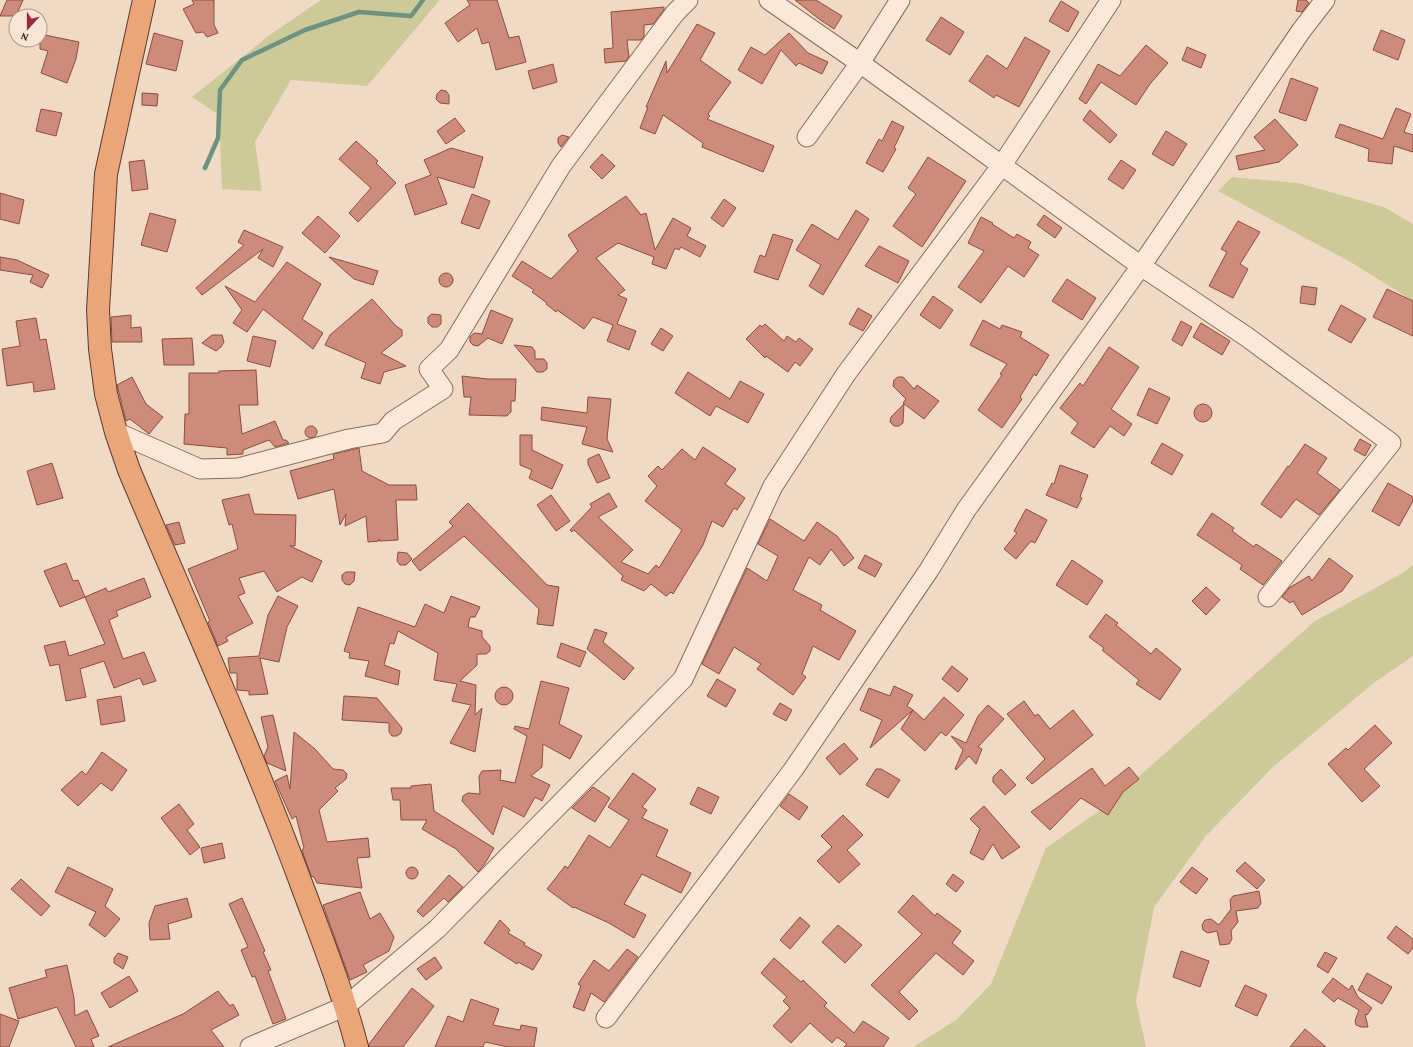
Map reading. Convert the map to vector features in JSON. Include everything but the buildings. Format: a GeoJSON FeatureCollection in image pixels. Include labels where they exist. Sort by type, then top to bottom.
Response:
{"type":"FeatureCollection","features":[{"type":"Feature","properties":{"kind":"highway"},"geometry":{"type":"LineString","coordinates":[[144,0],[106,174],[98,310],[100,349],[106,394],[116,432],[129,470],[242,732],[276,816],[346,1006],[356,1047]]}},
{"type":"Feature","properties":{"kind":"street"},"geometry":{"type":"LineString","coordinates":[[116,432],[200,468],[238,468],[350,439],[383,433],[393,421],[443,390],[429,369],[449,350],[561,166],[675,13],[688,0]]}},
{"type":"Feature","properties":{"kind":"street"},"geometry":{"type":"LineString","coordinates":[[769,0],[860,63],[1141,266],[1247,337],[1391,443],[1268,597]]}},
{"type":"Feature","properties":{"kind":"street"},"geometry":{"type":"LineString","coordinates":[[807,137],[860,63],[900,0]]}},
{"type":"Feature","properties":{"kind":"street"},"geometry":{"type":"LineString","coordinates":[[250,1047],[346,1006],[437,929],[682,679],[773,486],[846,374],[1002,165],[1111,0]]}},
{"type":"Feature","properties":{"kind":"street"},"geometry":{"type":"LineString","coordinates":[[606,1018],[793,770],[929,570],[966,510],[1141,266],[1301,31],[1325,0]]}},
{"type":"Feature","properties":{"kind":"shaded area"},"geometry":{"type":"Polygon","coordinates":[[[321,0],[440,0],[367,86],[291,80],[255,142],[262,191],[222,189],[219,115],[192,97],[271,34],[321,0]]]}},
{"type":"Feature","properties":{"kind":"shaded area"},"geometry":{"type":"Polygon","coordinates":[[[1232,177],[1298,183],[1384,207],[1413,224],[1413,301],[1354,264],[1218,191],[1232,177]]]}},
{"type":"Feature","properties":{"kind":"shaded area"},"geometry":{"type":"Polygon","coordinates":[[[1413,565],[1413,656],[1375,682],[1273,767],[1206,836],[1154,907],[1136,1001],[1146,1047],[913,1047],[956,1020],[991,984],[1046,848],[1103,808],[1315,621],[1401,574],[1413,565]]]}},
{"type":"Feature","properties":{"kind":"waterway"},"geometry":{"type":"LineString","coordinates":[[205,168],[218,138],[220,90],[242,60],[305,30],[359,12],[411,16],[423,0]]}}]}
